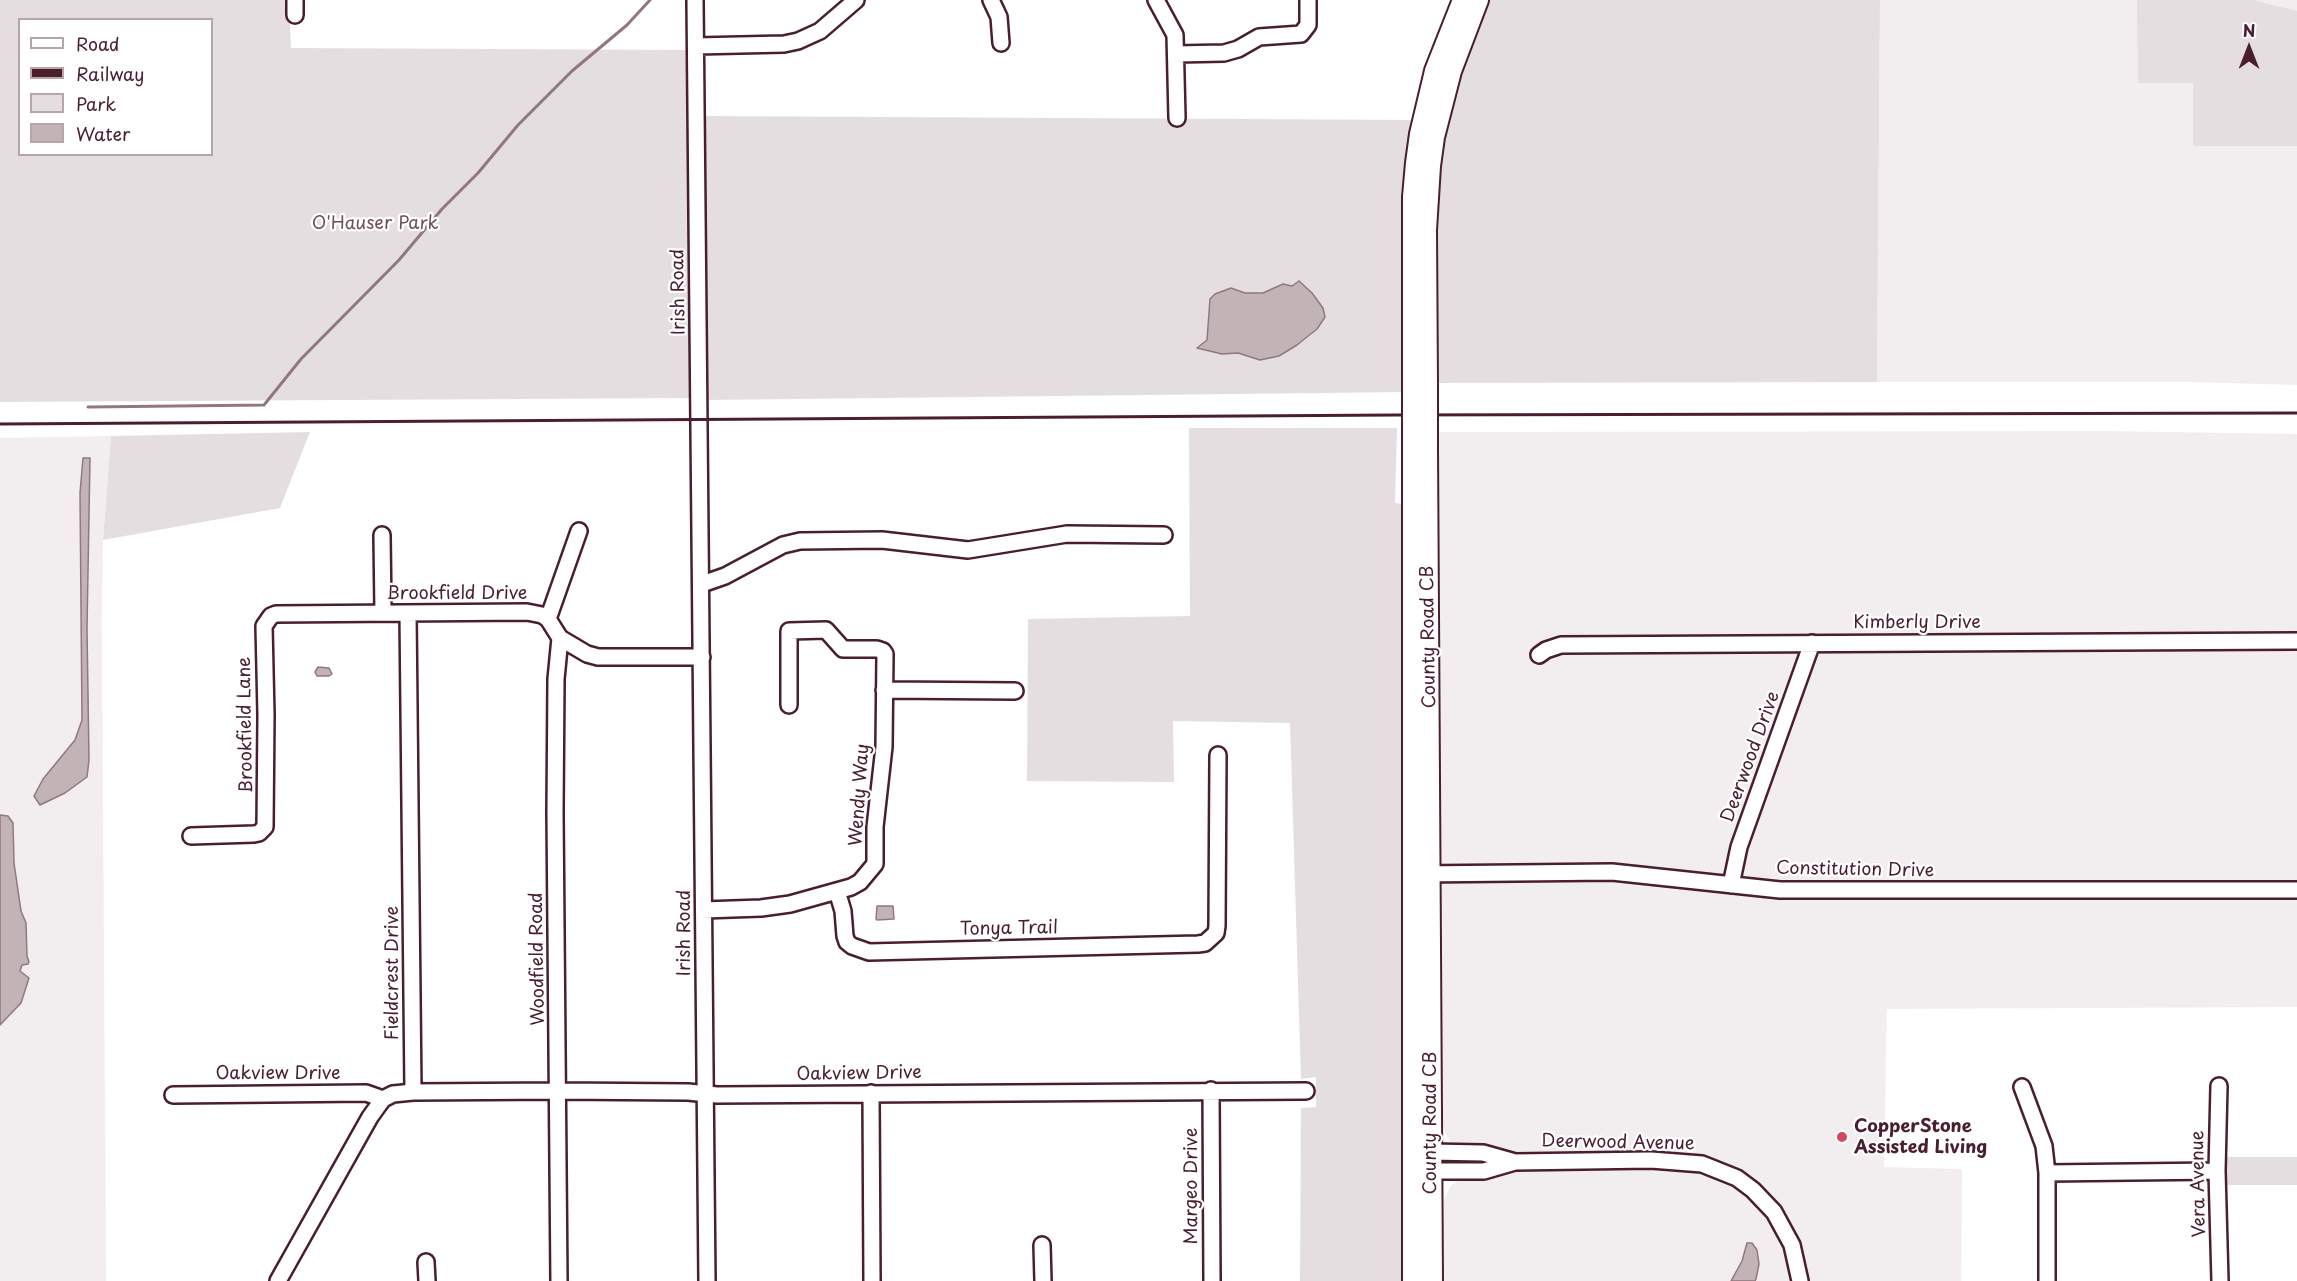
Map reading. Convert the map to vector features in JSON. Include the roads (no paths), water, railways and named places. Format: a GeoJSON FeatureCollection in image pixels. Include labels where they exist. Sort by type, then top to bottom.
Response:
{"type":"FeatureCollection","features":[{"type":"Feature","properties":{"kind":"main road","name":"County Road CB"},"geometry":{"type":"LineString","coordinates":[[1420,386],[1412,230],[1416,163],[1436,71],[1463,0]]}},
{"type":"Feature","properties":{"kind":"main road","name":"County Road CB"},"geometry":{"type":"LineString","coordinates":[[1432,1281],[1431,1161],[1422,874],[1420,386],[1426,230],[1434,137],[1451,71],[1478,0]]}},
{"type":"Feature","properties":{"kind":"main road","name":"County Road CB"},"geometry":{"type":"LineString","coordinates":[[1413,1281],[1412,1161],[1422,874]]}},
{"type":"Feature","properties":{"kind":"street","name":"Irish Road"},"geometry":{"type":"LineString","coordinates":[[695,0],[707,1281]]}},
{"type":"Feature","properties":{"kind":"street"},"geometry":{"type":"LineString","coordinates":[[696,46],[784,44],[798,41],[819,31],[856,0]]}},
{"type":"Feature","properties":{"kind":"street"},"geometry":{"type":"LineString","coordinates":[[991,0],[999,17],[1001,43]]}},
{"type":"Feature","properties":{"kind":"street"},"geometry":{"type":"LineString","coordinates":[[1156,0],[1173,28],[1176,54],[1177,118]]}},
{"type":"Feature","properties":{"kind":"street"},"geometry":{"type":"LineString","coordinates":[[1176,54],[1232,52],[1259,38],[1296,35],[1305,30],[1308,25],[1308,0]]}},
{"type":"Feature","properties":{"kind":"street"},"geometry":{"type":"LineString","coordinates":[[548,619],[579,531]]}},
{"type":"Feature","properties":{"kind":"street"},"geometry":{"type":"LineString","coordinates":[[702,584],[725,576],[783,545],[800,541],[882,540],[968,550],[1067,534],[1164,535]]}},
{"type":"Feature","properties":{"kind":"street"},"geometry":{"type":"LineString","coordinates":[[382,535],[383,613]]}},
{"type":"Feature","properties":{"kind":"street","name":"Brookfield Drive"},"geometry":{"type":"LineString","coordinates":[[268,620],[276,614],[527,612],[542,615],[548,619],[560,638],[579,651],[598,657],[702,657]]}},
{"type":"Feature","properties":{"kind":"street","name":"Fieldcrest Drive"},"geometry":{"type":"LineString","coordinates":[[408,613],[413,1092]]}},
{"type":"Feature","properties":{"kind":"street","name":"Brookfield Lane"},"geometry":{"type":"LineString","coordinates":[[191,836],[254,834],[263,830],[266,823],[264,629],[268,620]]}},
{"type":"Feature","properties":{"kind":"street","name":"Wendy Way"},"geometry":{"type":"LineString","coordinates":[[704,910],[777,906],[837,891],[860,882],[875,864],[875,827],[884,747],[885,654],[883,651],[843,649],[826,630],[789,631],[789,705]]}},
{"type":"Feature","properties":{"kind":"street","name":"Woodfield Road"},"geometry":{"type":"LineString","coordinates":[[559,1281],[555,812],[556,679],[560,638]]}},
{"type":"Feature","properties":{"kind":"street","name":"Kimberly Drive"},"geometry":{"type":"LineString","coordinates":[[1539,655],[1561,645],[2297,641]]}},
{"type":"Feature","properties":{"kind":"street","name":"Deerwood Drive"},"geometry":{"type":"LineString","coordinates":[[1731,885],[1739,847],[1812,643]]}},
{"type":"Feature","properties":{"kind":"street"},"geometry":{"type":"LineString","coordinates":[[884,690],[1015,691]]}},
{"type":"Feature","properties":{"kind":"street","name":"Tonya Trail"},"geometry":{"type":"LineString","coordinates":[[837,891],[841,900],[845,936],[848,942],[852,946],[869,951],[1198,944],[1212,938],[1216,933],[1218,755]]}},
{"type":"Feature","properties":{"kind":"street","name":"Constitution Drive"},"geometry":{"type":"LineString","coordinates":[[1422,874],[1612,872],[1780,890],[2297,890]]}},
{"type":"Feature","properties":{"kind":"street","name":"Vera Avenue"},"geometry":{"type":"LineString","coordinates":[[2219,1086],[2217,1172],[2220,1281]]}},
{"type":"Feature","properties":{"kind":"street"},"geometry":{"type":"LineString","coordinates":[[2022,1087],[2042,1135],[2047,1173],[2047,1281]]}},
{"type":"Feature","properties":{"kind":"street","name":"Margeo Drive"},"geometry":{"type":"LineString","coordinates":[[1211,1090],[1212,1281]]}},
{"type":"Feature","properties":{"kind":"street","name":"Oakview Drive"},"geometry":{"type":"LineString","coordinates":[[413,1092],[558,1091],[717,1095],[1306,1091]]}},
{"type":"Feature","properties":{"kind":"street"},"geometry":{"type":"LineString","coordinates":[[278,1281],[370,1117],[383,1099],[393,1094],[413,1092]]}},
{"type":"Feature","properties":{"kind":"street","name":"Oakview Drive"},"geometry":{"type":"LineString","coordinates":[[173,1095],[366,1093],[383,1099]]}},
{"type":"Feature","properties":{"kind":"street"},"geometry":{"type":"LineString","coordinates":[[870,1093],[872,1281]]}},
{"type":"Feature","properties":{"kind":"street","name":"Deerwood Avenue"},"geometry":{"type":"LineString","coordinates":[[1412,1161],[1431,1161],[1484,1171],[1515,1162],[1671,1161],[1702,1164],[1721,1170],[1753,1190],[1774,1212],[1792,1245],[1800,1281]]}},
{"type":"Feature","properties":{"kind":"street"},"geometry":{"type":"LineString","coordinates":[[2047,1173],[2217,1172]]}},
{"type":"Feature","properties":{"kind":"street"},"geometry":{"type":"LineString","coordinates":[[1042,1245],[1042,1281]]}},
{"type":"Feature","properties":{"kind":"street"},"geometry":{"type":"LineString","coordinates":[[426,1263],[427,1281]]}},
{"type":"Feature","properties":{"kind":"water"},"geometry":{"type":"Polygon","coordinates":[[[1299,281],[1323,308],[1325,317],[1317,329],[1297,345],[1279,356],[1260,360],[1238,353],[1222,354],[1197,348],[1207,340],[1210,299],[1215,294],[1231,288],[1245,293],[1263,293],[1283,284],[1292,286],[1299,281]]]}},
{"type":"Feature","properties":{"kind":"water"},"geometry":{"type":"Polygon","coordinates":[[[83,458],[90,458],[87,628],[89,760],[87,777],[65,793],[40,805],[34,796],[43,779],[75,740],[82,720],[80,493],[83,458]]]}},
{"type":"Feature","properties":{"kind":"water"},"geometry":{"type":"Polygon","coordinates":[[[318,667],[329,668],[332,674],[317,676],[315,672],[318,667]]]}},
{"type":"Feature","properties":{"kind":"water"},"geometry":{"type":"Polygon","coordinates":[[[0,815],[8,816],[13,823],[14,863],[21,911],[26,923],[29,962],[22,965],[20,971],[29,978],[21,1003],[0,1025],[0,815]]]}},
{"type":"Feature","properties":{"kind":"water"},"geometry":{"type":"Polygon","coordinates":[[[877,906],[893,906],[894,919],[877,920],[877,906]]]}},
{"type":"Feature","properties":{"kind":"water"},"geometry":{"type":"Polygon","coordinates":[[[1747,1243],[1752,1243],[1757,1250],[1759,1264],[1756,1279],[1755,1281],[1731,1281],[1742,1261],[1747,1243]]]}},
{"type":"Feature","properties":{"kind":"waterway"},"geometry":{"type":"LineString","coordinates":[[88,407],[264,405],[301,359],[399,260],[518,125],[572,71],[627,25],[650,0]]}},
{"type":"Feature","properties":{"kind":"railway"},"geometry":{"type":"LineString","coordinates":[[0,424],[1395,415],[2297,413]]}},
{"type":"Feature","properties":{"kind":"place","name":"CopperStone Assisted Living"},"geometry":{"type":"Point","coordinates":[1842,1137]}},
{"type":"Feature","properties":{"kind":"park label","name":"O'Hauser Park"},"geometry":{"type":"Point","coordinates":[375,224]}}]}
